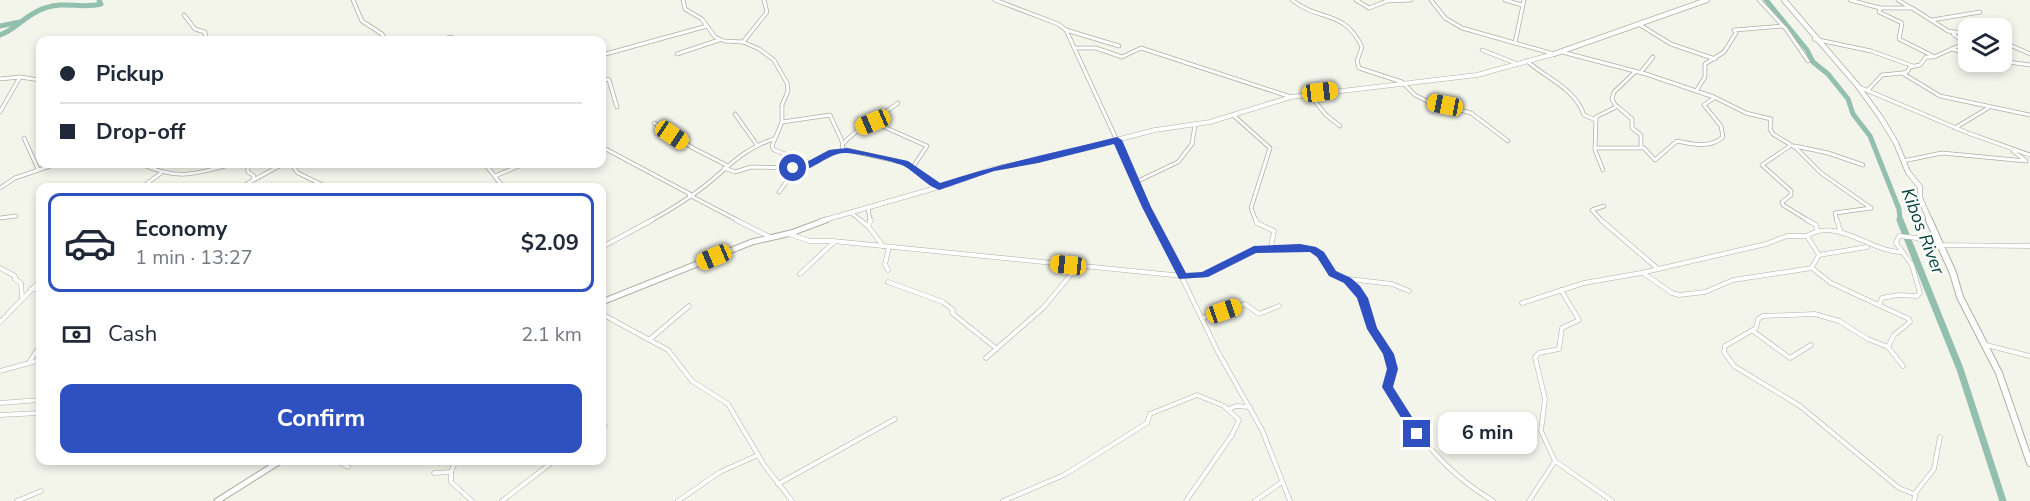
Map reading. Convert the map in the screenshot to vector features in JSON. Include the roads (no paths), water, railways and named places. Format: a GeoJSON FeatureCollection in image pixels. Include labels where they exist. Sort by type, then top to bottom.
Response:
{"type":"FeatureCollection","features":[{"type":"Feature","properties":{"kind":"main road"},"geometry":{"type":"LineString","coordinates":[[1554,54],[1640,25],[1697,1],[1707,0]]}},
{"type":"Feature","properties":{"kind":"main road"},"geometry":{"type":"LineString","coordinates":[[1784,0],[1814,39],[1858,86],[1887,126],[1911,180],[1920,187],[1920,198],[1953,273],[1960,297],[1999,373],[2030,463]]}},
{"type":"Feature","properties":{"kind":"street"},"geometry":{"type":"LineString","coordinates":[[353,0],[362,21],[384,36]]}},
{"type":"Feature","properties":{"kind":"street"},"geometry":{"type":"LineString","coordinates":[[683,0],[685,9],[702,19],[712,35],[719,40]]}},
{"type":"Feature","properties":{"kind":"street"},"geometry":{"type":"LineString","coordinates":[[742,42],[767,12],[764,0]]}},
{"type":"Feature","properties":{"kind":"street"},"geometry":{"type":"LineString","coordinates":[[995,0],[1058,24],[1066,30],[1119,46]]}},
{"type":"Feature","properties":{"kind":"street"},"geometry":{"type":"LineString","coordinates":[[1292,0],[1301,7],[1347,23],[1360,39],[1362,47],[1356,61],[1359,68],[1395,79],[1407,85],[1415,95],[1429,102],[1471,113],[1508,141]]}},
{"type":"Feature","properties":{"kind":"street"},"geometry":{"type":"LineString","coordinates":[[1356,0],[1369,8],[1387,1],[1411,0]]}},
{"type":"Feature","properties":{"kind":"street"},"geometry":{"type":"LineString","coordinates":[[1431,0],[1449,21],[1467,30],[1554,54]]}},
{"type":"Feature","properties":{"kind":"street"},"geometry":{"type":"LineString","coordinates":[[1505,0],[1522,6]]}},
{"type":"Feature","properties":{"kind":"street"},"geometry":{"type":"LineString","coordinates":[[1515,43],[1524,0]]}},
{"type":"Feature","properties":{"kind":"street"},"geometry":{"type":"LineString","coordinates":[[1758,0],[1767,6],[1772,16],[1804,50],[1808,62]]}},
{"type":"Feature","properties":{"kind":"street"},"geometry":{"type":"LineString","coordinates":[[1850,0],[1880,8],[1912,8]]}},
{"type":"Feature","properties":{"kind":"street"},"geometry":{"type":"LineString","coordinates":[[1898,0],[1965,42],[1934,57],[1924,58],[1920,65],[1913,66],[1902,73]]}},
{"type":"Feature","properties":{"kind":"street"},"geometry":{"type":"LineString","coordinates":[[1880,8],[1879,12],[1902,22],[1899,39],[1934,57]]}},
{"type":"Feature","properties":{"kind":"street"},"geometry":{"type":"LineString","coordinates":[[1932,20],[1980,12]]}},
{"type":"Feature","properties":{"kind":"street"},"geometry":{"type":"LineString","coordinates":[[184,15],[195,29],[205,32],[206,36]]}},
{"type":"Feature","properties":{"kind":"street"},"geometry":{"type":"LineString","coordinates":[[1640,25],[1671,44],[1715,58]]}},
{"type":"Feature","properties":{"kind":"street"},"geometry":{"type":"LineString","coordinates":[[606,54],[706,26]]}},
{"type":"Feature","properties":{"kind":"street"},"geometry":{"type":"LineString","coordinates":[[1696,91],[1705,77],[1705,64],[1724,52],[1736,33],[1734,30],[1782,26]]}},
{"type":"Feature","properties":{"kind":"street"},"geometry":{"type":"LineString","coordinates":[[1066,30],[1218,352],[1250,407],[1290,501]]}},
{"type":"Feature","properties":{"kind":"street"},"geometry":{"type":"LineString","coordinates":[[1948,31],[1958,32]]}},
{"type":"Feature","properties":{"kind":"street"},"geometry":{"type":"LineString","coordinates":[[1814,39],[1871,51],[1913,66]]}},
{"type":"Feature","properties":{"kind":"street"},"geometry":{"type":"LineString","coordinates":[[677,54],[719,40],[742,42],[771,57],[788,84],[781,111],[782,122],[772,146],[774,150],[811,163]]}},
{"type":"Feature","properties":{"kind":"street"},"geometry":{"type":"LineString","coordinates":[[2012,46],[2030,54]]}},
{"type":"Feature","properties":{"kind":"street"},"geometry":{"type":"LineString","coordinates":[[1074,48],[1096,48],[1122,57],[1141,48],[1248,85],[1292,97]]}},
{"type":"Feature","properties":{"kind":"street"},"geometry":{"type":"LineString","coordinates":[[1950,48],[1958,50]]}},
{"type":"Feature","properties":{"kind":"street"},"geometry":{"type":"LineString","coordinates":[[1482,50],[1515,63]]}},
{"type":"Feature","properties":{"kind":"street"},"geometry":{"type":"LineString","coordinates":[[1562,52],[1641,72],[1714,97],[1746,113],[1770,117],[1771,132],[1792,146],[1821,173],[1871,208],[1835,213],[1836,224],[1840,231]]}},
{"type":"Feature","properties":{"kind":"street"},"geometry":{"type":"LineString","coordinates":[[606,300],[770,237],[789,234],[810,224],[939,187],[992,169],[1162,129],[1195,125],[1292,97],[1477,75],[1554,54]]}},
{"type":"Feature","properties":{"kind":"street"},"geometry":{"type":"LineString","coordinates":[[1641,72],[1653,57]]}},
{"type":"Feature","properties":{"kind":"street"},"geometry":{"type":"LineString","coordinates":[[1526,60],[1538,72],[1575,96],[1584,107],[1584,115],[1596,120]]}},
{"type":"Feature","properties":{"kind":"street"},"geometry":{"type":"LineString","coordinates":[[2012,63],[2030,65]]}},
{"type":"Feature","properties":{"kind":"street"},"geometry":{"type":"LineString","coordinates":[[1635,71],[1614,92],[1612,99],[1632,118],[1632,128],[1641,135],[1641,147]]}},
{"type":"Feature","properties":{"kind":"street"},"geometry":{"type":"LineString","coordinates":[[1867,90],[1874,79],[1880,75],[1893,72],[1902,73],[1938,95],[1989,108],[2030,115]]}},
{"type":"Feature","properties":{"kind":"street"},"geometry":{"type":"LineString","coordinates":[[0,112],[20,78]]}},
{"type":"Feature","properties":{"kind":"street"},"geometry":{"type":"LineString","coordinates":[[0,79],[36,80]]}},
{"type":"Feature","properties":{"kind":"street"},"geometry":{"type":"LineString","coordinates":[[606,79],[609,80],[617,107]]}},
{"type":"Feature","properties":{"kind":"street"},"geometry":{"type":"LineString","coordinates":[[1858,86],[1955,128],[2030,155]]}},
{"type":"Feature","properties":{"kind":"street"},"geometry":{"type":"LineString","coordinates":[[1309,94],[1326,115],[1340,126]]}},
{"type":"Feature","properties":{"kind":"street"},"geometry":{"type":"LineString","coordinates":[[1595,148],[1641,147],[1647,149],[1655,160],[1677,141],[1700,146],[1722,140],[1721,126],[1704,105],[1714,97]]}},
{"type":"Feature","properties":{"kind":"street"},"geometry":{"type":"LineString","coordinates":[[0,104],[7,102]]}},
{"type":"Feature","properties":{"kind":"street"},"geometry":{"type":"LineString","coordinates":[[843,143],[857,129],[873,122],[898,103]]}},
{"type":"Feature","properties":{"kind":"street"},"geometry":{"type":"LineString","coordinates":[[1603,170],[1595,148],[1597,115],[1617,106]]}},
{"type":"Feature","properties":{"kind":"street"},"geometry":{"type":"LineString","coordinates":[[1955,128],[1989,108]]}},
{"type":"Feature","properties":{"kind":"street"},"geometry":{"type":"LineString","coordinates":[[735,114],[757,145]]}},
{"type":"Feature","properties":{"kind":"street"},"geometry":{"type":"LineString","coordinates":[[782,122],[829,115],[843,143],[843,150]]}},
{"type":"Feature","properties":{"kind":"street"},"geometry":{"type":"LineString","coordinates":[[1233,115],[1270,148],[1251,208],[1257,223],[1274,229],[1271,247]]}},
{"type":"Feature","properties":{"kind":"street"},"geometry":{"type":"LineString","coordinates":[[873,122],[927,146],[913,167]]}},
{"type":"Feature","properties":{"kind":"street"},"geometry":{"type":"LineString","coordinates":[[654,123],[735,172],[751,167],[802,168]]}},
{"type":"Feature","properties":{"kind":"street"},"geometry":{"type":"LineString","coordinates":[[1136,182],[1178,162],[1192,144],[1195,125]]}},
{"type":"Feature","properties":{"kind":"street"},"geometry":{"type":"LineString","coordinates":[[24,138],[36,165]]}},
{"type":"Feature","properties":{"kind":"street"},"geometry":{"type":"LineString","coordinates":[[606,245],[664,213],[720,173],[725,166],[757,145],[774,140]]}},
{"type":"Feature","properties":{"kind":"street"},"geometry":{"type":"LineString","coordinates":[[1817,229],[1816,225],[1784,205],[1782,202],[1791,195],[1791,191],[1762,166],[1767,160],[1792,146],[1820,151],[1863,165]]}},
{"type":"Feature","properties":{"kind":"street"},"geometry":{"type":"LineString","coordinates":[[606,149],[751,229],[770,237]]}},
{"type":"Feature","properties":{"kind":"street"},"geometry":{"type":"LineString","coordinates":[[1903,161],[1942,153],[2026,161],[2010,149]]}},
{"type":"Feature","properties":{"kind":"street"},"geometry":{"type":"LineString","coordinates":[[778,192],[791,176],[802,168],[832,152],[843,150],[905,163],[939,187]]}},
{"type":"Feature","properties":{"kind":"street"},"geometry":{"type":"LineString","coordinates":[[0,188],[15,178],[42,168]]}},
{"type":"Feature","properties":{"kind":"street"},"geometry":{"type":"LineString","coordinates":[[150,168],[161,173],[193,175],[218,168]]}},
{"type":"Feature","properties":{"kind":"street"},"geometry":{"type":"LineString","coordinates":[[248,168],[248,172],[254,176],[253,180]]}},
{"type":"Feature","properties":{"kind":"street"},"geometry":{"type":"LineString","coordinates":[[248,183],[276,168]]}},
{"type":"Feature","properties":{"kind":"street"},"geometry":{"type":"LineString","coordinates":[[294,168],[298,173],[319,183]]}},
{"type":"Feature","properties":{"kind":"street"},"geometry":{"type":"LineString","coordinates":[[488,168],[500,183]]}},
{"type":"Feature","properties":{"kind":"street"},"geometry":{"type":"LineString","coordinates":[[495,176],[514,168]]}},
{"type":"Feature","properties":{"kind":"street"},"geometry":{"type":"LineString","coordinates":[[148,183],[161,173]]}},
{"type":"Feature","properties":{"kind":"street"},"geometry":{"type":"LineString","coordinates":[[1604,206],[1592,210],[1658,269]]}},
{"type":"Feature","properties":{"kind":"street"},"geometry":{"type":"LineString","coordinates":[[868,207],[871,219],[868,226]]}},
{"type":"Feature","properties":{"kind":"street"},"geometry":{"type":"LineString","coordinates":[[850,213],[868,226],[884,246]]}},
{"type":"Feature","properties":{"kind":"street"},"geometry":{"type":"LineString","coordinates":[[0,219],[16,216]]}},
{"type":"Feature","properties":{"kind":"street"},"geometry":{"type":"LineString","coordinates":[[1522,303],[1607,277],[1643,273],[1766,244],[1787,236],[1807,236],[1817,229],[1840,231],[1870,246],[1892,253],[1902,252]]}},
{"type":"Feature","properties":{"kind":"street"},"geometry":{"type":"LineString","coordinates":[[789,234],[809,241],[834,241],[1183,276],[1204,275],[1254,249],[1271,247],[1313,249],[1320,255],[1332,274],[1348,280],[1392,284],[1409,291]]}},
{"type":"Feature","properties":{"kind":"street"},"geometry":{"type":"LineString","coordinates":[[1807,236],[1819,255]]}},
{"type":"Feature","properties":{"kind":"street"},"geometry":{"type":"LineString","coordinates":[[1879,304],[1882,298],[1898,295],[1917,296],[1920,293],[1912,265],[1896,243],[1899,236],[1917,238],[1929,244],[2027,246],[2030,251]]}},
{"type":"Feature","properties":{"kind":"street"},"geometry":{"type":"LineString","coordinates":[[800,274],[834,241]]}},
{"type":"Feature","properties":{"kind":"street"},"geometry":{"type":"LineString","coordinates":[[1819,255],[1870,246]]}},
{"type":"Feature","properties":{"kind":"street"},"geometry":{"type":"LineString","coordinates":[[888,270],[885,264],[890,247]]}},
{"type":"Feature","properties":{"kind":"street"},"geometry":{"type":"LineString","coordinates":[[1812,268],[1819,255]]}},
{"type":"Feature","properties":{"kind":"street"},"geometry":{"type":"LineString","coordinates":[[986,358],[1042,308],[1079,265]]}},
{"type":"Feature","properties":{"kind":"street"},"geometry":{"type":"LineString","coordinates":[[0,268],[15,276],[15,279],[21,283],[22,298]]}},
{"type":"Feature","properties":{"kind":"street"},"geometry":{"type":"LineString","coordinates":[[1643,273],[1672,293],[1679,295],[1706,292],[1733,280],[1812,268],[1831,283],[1879,304],[1910,321],[1894,335],[1888,347]]}},
{"type":"Feature","properties":{"kind":"street"},"geometry":{"type":"LineString","coordinates":[[1348,280],[1357,288],[1372,329],[1388,354],[1392,369],[1392,375],[1387,384],[1389,392],[1438,461],[1493,501]]}},
{"type":"Feature","properties":{"kind":"street"},"geometry":{"type":"LineString","coordinates":[[888,282],[943,302],[953,310],[952,313],[997,349]]}},
{"type":"Feature","properties":{"kind":"street"},"geometry":{"type":"LineString","coordinates":[[0,322],[36,285]]}},
{"type":"Feature","properties":{"kind":"street"},"geometry":{"type":"LineString","coordinates":[[31,289],[36,290]]}},
{"type":"Feature","properties":{"kind":"street"},"geometry":{"type":"LineString","coordinates":[[1561,290],[1579,320],[1562,328],[1559,349],[1539,353],[1535,357],[1545,399],[1541,431],[1555,461],[1612,501]]}},
{"type":"Feature","properties":{"kind":"street"},"geometry":{"type":"LineString","coordinates":[[1202,318],[1245,304],[1259,314],[1279,306]]}},
{"type":"Feature","properties":{"kind":"street"},"geometry":{"type":"LineString","coordinates":[[649,340],[689,306]]}},
{"type":"Feature","properties":{"kind":"street"},"geometry":{"type":"LineString","coordinates":[[1903,366],[1888,347],[1868,339],[1839,321],[1815,314],[1763,316],[1753,331],[1725,346],[1724,352],[1729,361],[1800,406],[1899,488],[1914,494]]}},
{"type":"Feature","properties":{"kind":"street"},"geometry":{"type":"LineString","coordinates":[[606,316],[669,350],[692,381],[728,404],[758,455],[792,501]]}},
{"type":"Feature","properties":{"kind":"street"},"geometry":{"type":"LineString","coordinates":[[1753,331],[1770,346],[1790,358],[1811,345]]}},
{"type":"Feature","properties":{"kind":"street"},"geometry":{"type":"LineString","coordinates":[[1986,345],[2030,356]]}},
{"type":"Feature","properties":{"kind":"street"},"geometry":{"type":"LineString","coordinates":[[26,363],[36,351]]}},
{"type":"Feature","properties":{"kind":"street"},"geometry":{"type":"LineString","coordinates":[[0,371],[36,361]]}},
{"type":"Feature","properties":{"kind":"street"},"geometry":{"type":"LineString","coordinates":[[1003,501],[1064,475],[1146,423],[1148,416],[1166,406],[1197,395],[1229,409],[1239,418],[1235,433],[1215,457],[1186,501]]}},
{"type":"Feature","properties":{"kind":"street"},"geometry":{"type":"LineString","coordinates":[[0,403],[36,400]]}},
{"type":"Feature","properties":{"kind":"street"},"geometry":{"type":"LineString","coordinates":[[1229,409],[1236,406],[1250,407]]}},
{"type":"Feature","properties":{"kind":"street"},"geometry":{"type":"LineString","coordinates":[[0,416],[36,413]]}},
{"type":"Feature","properties":{"kind":"street"},"geometry":{"type":"LineString","coordinates":[[778,484],[894,419]]}},
{"type":"Feature","properties":{"kind":"street"},"geometry":{"type":"LineString","coordinates":[[1914,501],[1914,494],[1933,471],[1939,455],[1937,444],[1940,437]]}},
{"type":"Feature","properties":{"kind":"street"},"geometry":{"type":"LineString","coordinates":[[678,501],[720,472],[758,455]]}},
{"type":"Feature","properties":{"kind":"street"},"geometry":{"type":"LineString","coordinates":[[1529,501],[1555,461]]}},
{"type":"Feature","properties":{"kind":"street"},"geometry":{"type":"LineString","coordinates":[[217,501],[274,465]]}},
{"type":"Feature","properties":{"kind":"street"},"geometry":{"type":"LineString","coordinates":[[344,465],[348,467]]}},
{"type":"Feature","properties":{"kind":"street"},"geometry":{"type":"LineString","coordinates":[[454,465],[451,472],[452,484],[472,501]]}},
{"type":"Feature","properties":{"kind":"street"},"geometry":{"type":"LineString","coordinates":[[502,501],[549,465]]}},
{"type":"Feature","properties":{"kind":"street"},"geometry":{"type":"LineString","coordinates":[[434,473],[451,472]]}},
{"type":"Feature","properties":{"kind":"street"},"geometry":{"type":"LineString","coordinates":[[1255,501],[1282,482]]}},
{"type":"Feature","properties":{"kind":"street"},"geometry":{"type":"LineString","coordinates":[[17,501],[41,491]]}},
{"type":"Feature","properties":{"kind":"waterway"},"geometry":{"type":"LineString","coordinates":[[0,35],[39,10],[59,5],[101,4],[99,0]]}},
{"type":"Feature","properties":{"kind":"waterway","name":"Kibos River"},"geometry":{"type":"LineString","coordinates":[[1766,0],[1807,50],[1813,62],[1828,74],[1848,99],[1853,114],[1870,136],[1899,209],[1900,221]]}},
{"type":"Feature","properties":{"kind":"waterway"},"geometry":{"type":"LineString","coordinates":[[0,26],[20,22]]}},
{"type":"Feature","properties":{"kind":"waterway","name":"Kibos River"},"geometry":{"type":"LineString","coordinates":[[1900,220],[1960,369],[2003,501]]}}]}
